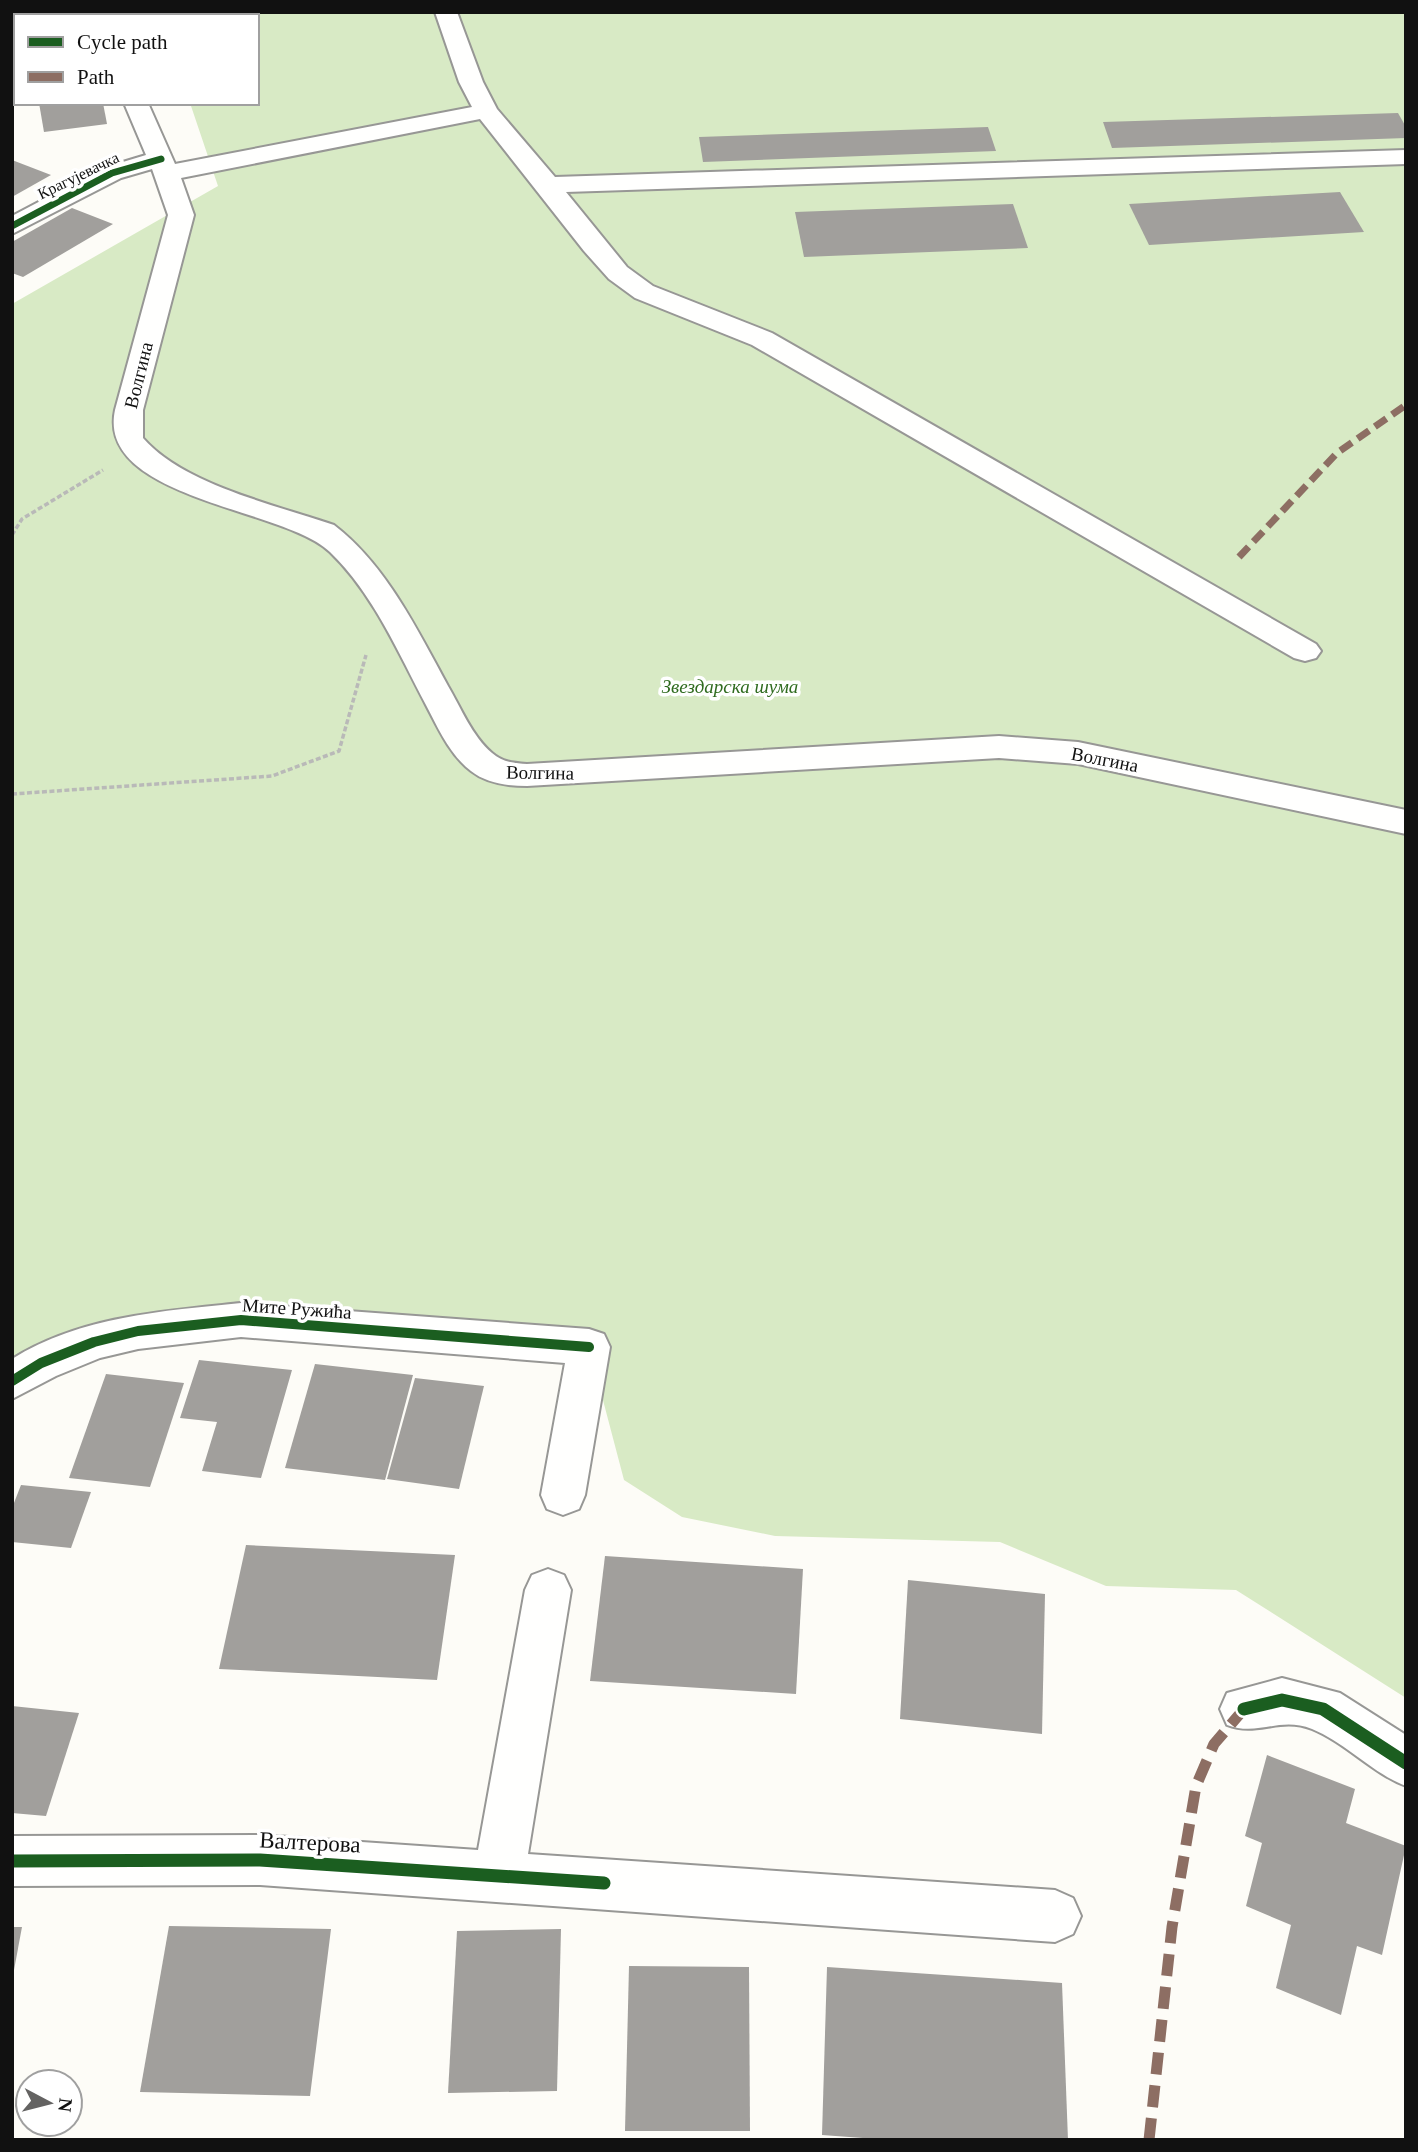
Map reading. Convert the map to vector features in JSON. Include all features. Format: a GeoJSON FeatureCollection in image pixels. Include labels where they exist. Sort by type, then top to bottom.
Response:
{"type":"FeatureCollection","features":[{"type":"Feature","properties":{"kind":"street"},"geometry":{"type":"LineString","coordinates":[[446,12],[471,82],[486,111],[618,273],[644,292],[762,340],[1305,651]]}},
{"type":"Feature","properties":{"kind":"street","name":"Волгина"},"geometry":{"type":"LineString","coordinates":[[137,105],[164,166],[181,215],[129,410],[128,435],[136,449],[156,465],[187,482],[331,536],[348,550],[381,600],[475,760],[486,768],[500,773],[558,774],[906,751],[1031,748],[1078,753],[1406,822]]}},
{"type":"Feature","properties":{"kind":"street","name":"Крагујевачка"},"geometry":{"type":"LineString","coordinates":[[12,226],[112,173],[486,111]]}},
{"type":"Feature","properties":{"kind":"street"},"geometry":{"type":"LineString","coordinates":[[548,185],[1406,157]]}},
{"type":"Feature","properties":{"kind":"street","name":"Мите Ружића"},"geometry":{"type":"LineString","coordinates":[[12,1381],[41,1363],[94,1342],[138,1332],[242,1320],[589,1347],[563,1495]]}},
{"type":"Feature","properties":{"kind":"street"},"geometry":{"type":"LineString","coordinates":[[499,1875],[548,1590]]}},
{"type":"Feature","properties":{"kind":"street"},"geometry":{"type":"LineString","coordinates":[[1244,1709],[1282,1700],[1323,1709],[1406,1763]]}},
{"type":"Feature","properties":{"kind":"street","name":"Валтерова"},"geometry":{"type":"LineString","coordinates":[[12,1861],[260,1860],[1055,1916]]}},
{"type":"Feature","properties":{"kind":"path"},"geometry":{"type":"LineString","coordinates":[[12,535],[22,519],[136,449]]}},
{"type":"Feature","properties":{"kind":"path"},"geometry":{"type":"LineString","coordinates":[[12,794],[272,776],[339,751],[381,600]]}},
{"type":"Feature","properties":{"kind":"green space","name":"Звездарска шума"},"geometry":{"type":"Polygon","coordinates":[[[1406,12],[1406,1698],[1236,1590],[1106,1586],[1000,1542],[775,1536],[682,1517],[624,1480],[589,1347],[241,1320],[12,1381],[12,304],[218,186],[191,105],[259,105],[259,14],[160,14],[1406,12]]]}},
{"type":"Feature","properties":{"kind":"building"},"geometry":{"type":"Polygon","coordinates":[[[12,12],[26,12],[29,14],[14,14],[12,45],[12,12]]]}},
{"type":"Feature","properties":{"kind":"building"},"geometry":{"type":"Polygon","coordinates":[[[39,105],[103,105],[107,124],[44,132],[39,105]]]}},
{"type":"Feature","properties":{"kind":"building"},"geometry":{"type":"Polygon","coordinates":[[[1398,113],[1406,127],[1406,138],[1112,148],[1103,122],[1398,113]]]}},
{"type":"Feature","properties":{"kind":"building"},"geometry":{"type":"Polygon","coordinates":[[[988,127],[996,151],[703,162],[699,137],[988,127]]]}},
{"type":"Feature","properties":{"kind":"building"},"geometry":{"type":"Polygon","coordinates":[[[12,160],[51,175],[12,197],[12,160]]]}},
{"type":"Feature","properties":{"kind":"building"},"geometry":{"type":"Polygon","coordinates":[[[1340,192],[1364,232],[1149,245],[1129,204],[1340,192]]]}},
{"type":"Feature","properties":{"kind":"building"},"geometry":{"type":"Polygon","coordinates":[[[1013,204],[1028,248],[804,257],[795,212],[1013,204]]]}},
{"type":"Feature","properties":{"kind":"building"},"geometry":{"type":"Polygon","coordinates":[[[72,208],[113,224],[23,277],[12,273],[12,242],[72,208]]]}},
{"type":"Feature","properties":{"kind":"building"},"geometry":{"type":"Polygon","coordinates":[[[199,1360],[292,1370],[261,1478],[202,1471],[217,1422],[180,1418],[199,1360]]]}},
{"type":"Feature","properties":{"kind":"building"},"geometry":{"type":"Polygon","coordinates":[[[315,1364],[413,1375],[385,1480],[285,1468],[315,1364]]]}},
{"type":"Feature","properties":{"kind":"building"},"geometry":{"type":"Polygon","coordinates":[[[106,1374],[184,1383],[150,1487],[69,1478],[106,1374]]]}},
{"type":"Feature","properties":{"kind":"building"},"geometry":{"type":"Polygon","coordinates":[[[415,1378],[484,1386],[459,1489],[387,1479],[415,1378]]]}},
{"type":"Feature","properties":{"kind":"building"},"geometry":{"type":"Polygon","coordinates":[[[21,1485],[91,1492],[71,1548],[12,1542],[12,1508],[21,1485]]]}},
{"type":"Feature","properties":{"kind":"building"},"geometry":{"type":"Polygon","coordinates":[[[246,1545],[455,1555],[437,1680],[219,1669],[246,1545]]]}},
{"type":"Feature","properties":{"kind":"building"},"geometry":{"type":"Polygon","coordinates":[[[605,1556],[803,1569],[796,1694],[590,1681],[605,1556]]]}},
{"type":"Feature","properties":{"kind":"building"},"geometry":{"type":"Polygon","coordinates":[[[908,1580],[1045,1594],[1042,1734],[900,1719],[908,1580]]]}},
{"type":"Feature","properties":{"kind":"building"},"geometry":{"type":"Polygon","coordinates":[[[12,1706],[79,1713],[46,1816],[12,1813],[12,1706]]]}},
{"type":"Feature","properties":{"kind":"building"},"geometry":{"type":"Polygon","coordinates":[[[1267,1755],[1355,1789],[1346,1823],[1406,1846],[1382,1955],[1357,1946],[1341,2015],[1276,1988],[1291,1925],[1246,1906],[1262,1843],[1245,1836],[1267,1755]]]}},
{"type":"Feature","properties":{"kind":"building"},"geometry":{"type":"Polygon","coordinates":[[[169,1926],[331,1929],[310,2096],[140,2092],[169,1926]]]}},
{"type":"Feature","properties":{"kind":"building"},"geometry":{"type":"Polygon","coordinates":[[[12,1927],[22,1927],[14,1970],[12,1970],[12,1927]]]}},
{"type":"Feature","properties":{"kind":"building"},"geometry":{"type":"Polygon","coordinates":[[[561,1929],[557,2091],[448,2093],[457,1931],[561,1929]]]}},
{"type":"Feature","properties":{"kind":"building"},"geometry":{"type":"Polygon","coordinates":[[[629,1966],[749,1967],[750,2131],[625,2131],[629,1966]]]}},
{"type":"Feature","properties":{"kind":"building"},"geometry":{"type":"Polygon","coordinates":[[[827,1967],[1062,1983],[1068,2140],[890,2140],[822,2135],[827,1967]]]}},
{"type":"Feature","properties":{"kind":"marked path"},"geometry":{"type":"LineString","coordinates":[[1239,557],[1337,453],[1406,405]]}},
{"type":"Feature","properties":{"kind":"marked path"},"geometry":{"type":"LineString","coordinates":[[1149,2140],[1172,1927],[1196,1786],[1214,1744],[1244,1709]]}},
{"type":"Feature","properties":{"kind":"cycle path"},"geometry":{"type":"LineString","coordinates":[[12,226],[112,173],[161,159]]}},
{"type":"Feature","properties":{"kind":"cycle path"},"geometry":{"type":"LineString","coordinates":[[12,1381],[41,1363],[94,1342],[138,1331],[241,1320],[589,1347]]}},
{"type":"Feature","properties":{"kind":"cycle path"},"geometry":{"type":"LineString","coordinates":[[1244,1709],[1282,1700],[1323,1709],[1406,1763]]}},
{"type":"Feature","properties":{"kind":"cycle path"},"geometry":{"type":"LineString","coordinates":[[12,1861],[260,1860],[604,1883]]}}]}
